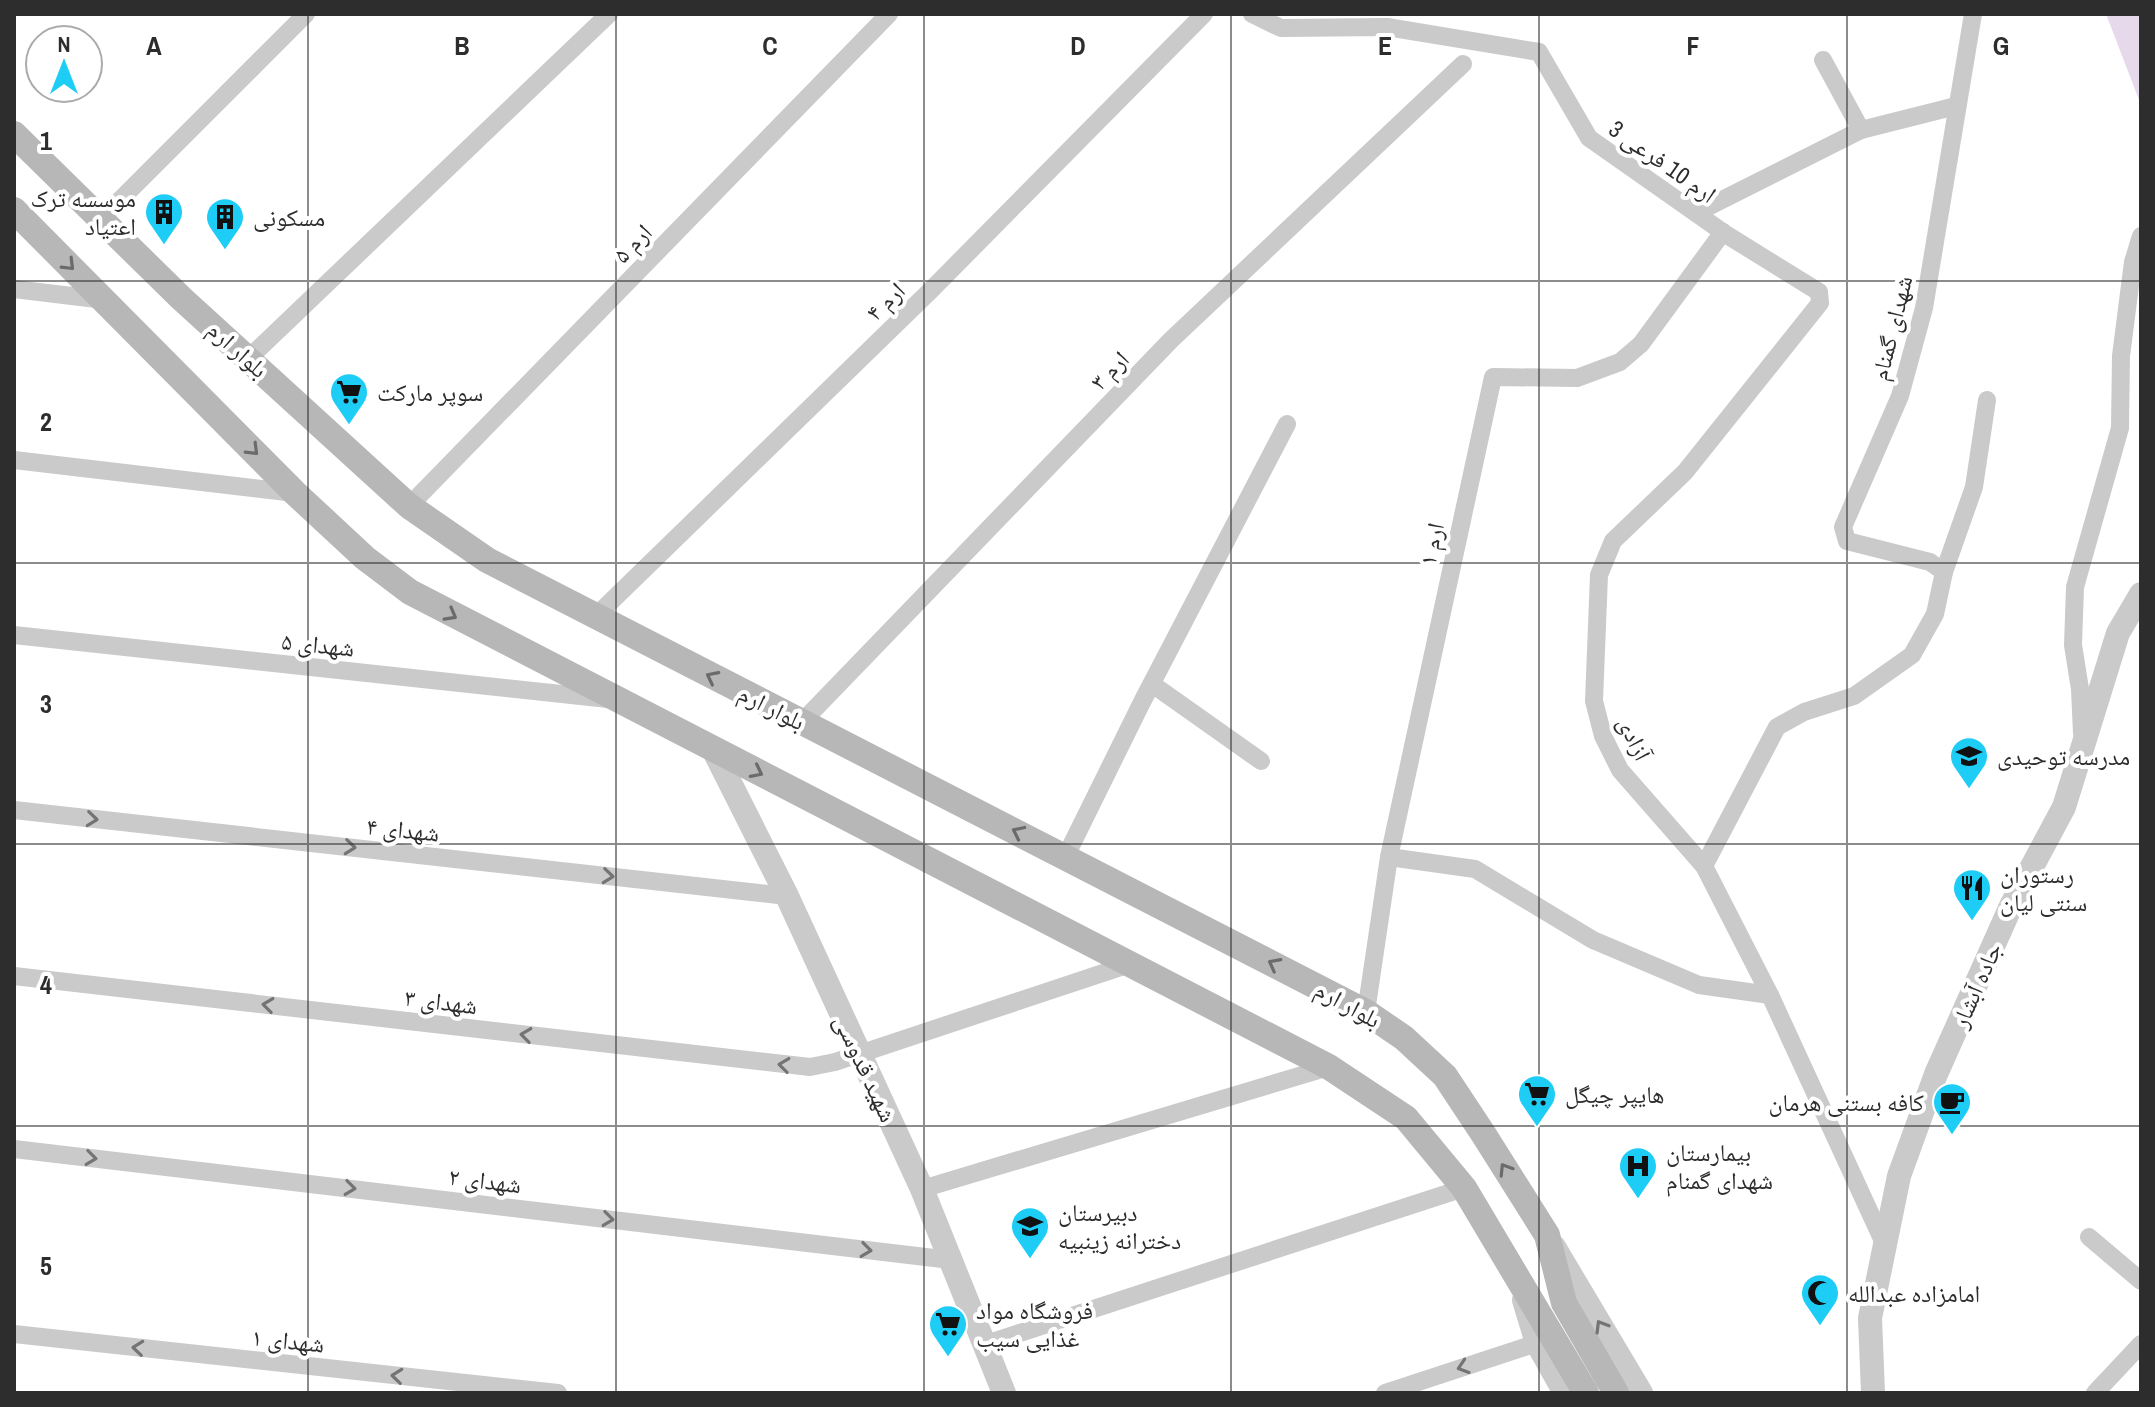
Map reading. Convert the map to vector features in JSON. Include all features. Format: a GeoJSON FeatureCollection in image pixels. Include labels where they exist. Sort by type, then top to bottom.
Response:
{"type":"FeatureCollection","features":[{"type":"Feature","properties":{"kind":"main road","name":"بلوار ارم"},"geometry":{"type":"LineString","coordinates":[[14,134],[181,298],[409,506],[487,560],[1366,1012],[1404,1038],[1445,1076],[1547,1235],[1564,1303],[1616,1393]]}},
{"type":"Feature","properties":{"kind":"main road"},"geometry":{"type":"LineString","coordinates":[[14,210],[295,493],[365,558],[410,592],[1329,1067],[1406,1118],[1464,1188],[1586,1393]]}},
{"type":"Feature","properties":{"kind":"street"},"geometry":{"type":"LineString","coordinates":[[102,218],[306,14]]}},
{"type":"Feature","properties":{"kind":"street"},"geometry":{"type":"LineString","coordinates":[[249,358],[609,14]]}},
{"type":"Feature","properties":{"kind":"street","name":"ارم ۵"},"geometry":{"type":"LineString","coordinates":[[409,506],[889,14]]}},
{"type":"Feature","properties":{"kind":"street","name":"ارم ۴"},"geometry":{"type":"LineString","coordinates":[[595,617],[931,290],[1204,14]]}},
{"type":"Feature","properties":{"kind":"street","name":"ارم 10 فرعی 3"},"geometry":{"type":"LineString","coordinates":[[1252,14],[1281,28],[1387,27],[1539,52],[1589,138],[1723,232],[1800,277]]}},
{"type":"Feature","properties":{"kind":"street","name":"شهدای گمنام"},"geometry":{"type":"LineString","coordinates":[[1944,572],[1930,562],[1847,541],[1843,527],[1900,396],[1924,308],[1973,14]]}},
{"type":"Feature","properties":{"kind":"street"},"geometry":{"type":"LineString","coordinates":[[1823,60],[1861,130]]}},
{"type":"Feature","properties":{"kind":"street","name":"ارم ۳"},"geometry":{"type":"LineString","coordinates":[[802,722],[1171,340],[1463,64]]}},
{"type":"Feature","properties":{"kind":"street"},"geometry":{"type":"LineString","coordinates":[[1696,213],[1861,130],[1956,106]]}},
{"type":"Feature","properties":{"kind":"street","name":"ارم ۱"},"geometry":{"type":"LineString","coordinates":[[1366,1012],[1389,857],[1493,377],[1577,378],[1620,362],[1650,332],[1723,232]]}},
{"type":"Feature","properties":{"kind":"street"},"geometry":{"type":"LineString","coordinates":[[2083,748],[2080,689],[2073,645],[2075,587],[2120,428],[2121,356],[2133,262],[2141,236]]}},
{"type":"Feature","properties":{"kind":"street","name":"آزادی"},"geometry":{"type":"LineString","coordinates":[[1800,277],[1819,292],[1820,303],[1685,472],[1613,541],[1599,575],[1594,701],[1603,736],[1620,770],[1704,866],[1770,995],[1883,1241]]}},
{"type":"Feature","properties":{"kind":"street"},"geometry":{"type":"LineString","coordinates":[[14,289],[105,300]]}},
{"type":"Feature","properties":{"kind":"street"},"geometry":{"type":"LineString","coordinates":[[1704,866],[1777,727],[1804,712],[1854,696],[1912,655],[1935,614],[1944,572],[1974,487],[1987,400]]}},
{"type":"Feature","properties":{"kind":"street"},"geometry":{"type":"LineString","coordinates":[[1066,856],[1287,424]]}},
{"type":"Feature","properties":{"kind":"street"},"geometry":{"type":"LineString","coordinates":[[14,460],[295,493]]}},
{"type":"Feature","properties":{"kind":"street","name":"جاده آبشار"},"geometry":{"type":"LineString","coordinates":[[1869,1364],[1870,1318],[1883,1241],[1899,1176],[1936,1074],[2011,906],[2064,807],[2118,633],[2141,594]]}},
{"type":"Feature","properties":{"kind":"street","name":"شهدای ۵"},"geometry":{"type":"LineString","coordinates":[[14,635],[616,700]]}},
{"type":"Feature","properties":{"kind":"street"},"geometry":{"type":"LineString","coordinates":[[1152,684],[1261,761]]}},
{"type":"Feature","properties":{"kind":"street","name":"شهید قدوسی"},"geometry":{"type":"LineString","coordinates":[[713,749],[787,896],[922,1189],[1004,1393]]}},
{"type":"Feature","properties":{"kind":"street","name":"شهدای ۴"},"geometry":{"type":"LineString","coordinates":[[14,810],[787,896]]}},
{"type":"Feature","properties":{"kind":"street"},"geometry":{"type":"LineString","coordinates":[[1389,857],[1475,869],[1593,940],[1699,985],[1770,995]]}},
{"type":"Feature","properties":{"kind":"street","name":"شهدای ۳"},"geometry":{"type":"LineString","coordinates":[[14,976],[810,1067],[835,1062],[1130,964]]}},
{"type":"Feature","properties":{"kind":"street"},"geometry":{"type":"LineString","coordinates":[[922,1189],[1329,1067]]}},
{"type":"Feature","properties":{"kind":"street","name":"شهدای ۲"},"geometry":{"type":"LineString","coordinates":[[14,1149],[951,1260]]}},
{"type":"Feature","properties":{"kind":"street"},"geometry":{"type":"LineString","coordinates":[[983,1345],[1464,1188]]}},
{"type":"Feature","properties":{"kind":"street"},"geometry":{"type":"LineString","coordinates":[[1547,1235],[1641,1393]]}},
{"type":"Feature","properties":{"kind":"street"},"geometry":{"type":"LineString","coordinates":[[2089,1237],[2141,1281]]}},
{"type":"Feature","properties":{"kind":"street"},"geometry":{"type":"LineString","coordinates":[[1512,1264],[1537,1343],[1565,1393]]}},
{"type":"Feature","properties":{"kind":"street","name":"شهدای ۱"},"geometry":{"type":"LineString","coordinates":[[14,1334],[558,1393]]}},
{"type":"Feature","properties":{"kind":"street"},"geometry":{"type":"LineString","coordinates":[[1386,1393],[1537,1343]]}},
{"type":"Feature","properties":{"kind":"street"},"geometry":{"type":"LineString","coordinates":[[2095,1393],[2141,1344]]}},
{"type":"Feature","properties":{"kind":"street"},"geometry":{"type":"LineString","coordinates":[[1856,1393],[1869,1364]]}},
{"type":"Feature","properties":{"kind":"street"},"geometry":{"type":"LineString","coordinates":[[1869,1364],[1876,1393]]}},
{"type":"Feature","properties":{"kind":"shaded area"},"geometry":{"type":"Polygon","coordinates":[[[2106,14],[2141,14],[2139,100],[2106,14]]]}},
{"type":"Feature","properties":{"kind":"place","name":"موسسه ترک اعتیاد"},"geometry":{"type":"Point","coordinates":[164,246]}},
{"type":"Feature","properties":{"kind":"place","name":"مسکونی"},"geometry":{"type":"Point","coordinates":[225,251]}},
{"type":"Feature","properties":{"kind":"place","name":"سوپر مارکت"},"geometry":{"type":"Point","coordinates":[349,426]}},
{"type":"Feature","properties":{"kind":"place","name":"مدرسه توحیدی"},"geometry":{"type":"Point","coordinates":[1969,790]}},
{"type":"Feature","properties":{"kind":"place","name":"رستوران سنتی لیان"},"geometry":{"type":"Point","coordinates":[1972,922]}},
{"type":"Feature","properties":{"kind":"place","name":"هایپر چیگل"},"geometry":{"type":"Point","coordinates":[1537,1128]}},
{"type":"Feature","properties":{"kind":"place","name":"کافه بستنی هرمان"},"geometry":{"type":"Point","coordinates":[1952,1136]}},
{"type":"Feature","properties":{"kind":"place","name":"بیمارستان شهدای گمنام"},"geometry":{"type":"Point","coordinates":[1638,1200]}},
{"type":"Feature","properties":{"kind":"place","name":"دبیرستان دخترانه زینبیه"},"geometry":{"type":"Point","coordinates":[1030,1260]}},
{"type":"Feature","properties":{"kind":"place","name":"امامزاده عبدالله"},"geometry":{"type":"Point","coordinates":[1820,1327]}},
{"type":"Feature","properties":{"kind":"place","name":"فروشگاه مواد غذایی سیب"},"geometry":{"type":"Point","coordinates":[948,1358]}}]}
